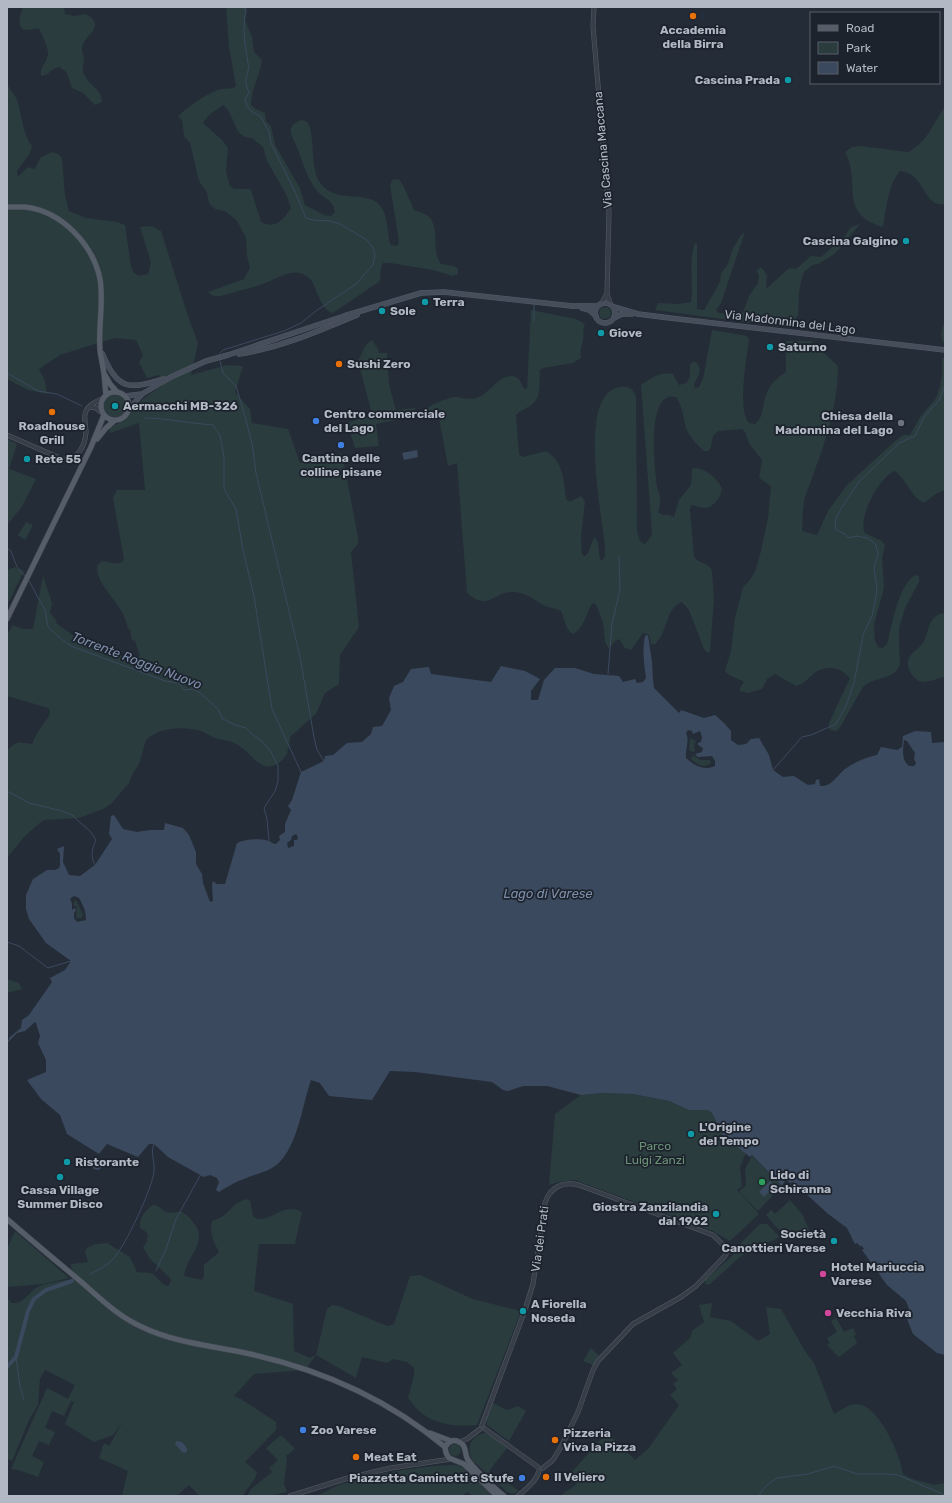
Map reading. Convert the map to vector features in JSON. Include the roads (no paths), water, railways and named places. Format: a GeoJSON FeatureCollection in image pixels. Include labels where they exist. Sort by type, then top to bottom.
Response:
{"type":"FeatureCollection","features":[{"type":"Feature","properties":{"kind":"main road"},"geometry":{"type":"LineString","coordinates":[[7,207],[26,207],[50,214],[70,228],[84,243],[94,260],[100,280],[100,350],[104,374],[105,396],[101,405],[103,414],[91,447],[7,619]]}},
{"type":"Feature","properties":{"kind":"main road"},"geometry":{"type":"LineString","coordinates":[[91,447],[106,428],[114,421],[126,416],[129,409],[142,394],[171,377],[206,361],[421,293],[444,292],[572,306],[589,310],[600,321],[606,323],[614,318],[615,314],[612,306],[608,303],[599,305],[572,306]]}},
{"type":"Feature","properties":{"kind":"main road"},"geometry":{"type":"LineString","coordinates":[[596,316],[596,309],[599,305]]}},
{"type":"Feature","properties":{"kind":"main road"},"geometry":{"type":"LineString","coordinates":[[228,355],[261,351],[324,330],[378,306]]}},
{"type":"Feature","properties":{"kind":"main road","name":"Via Madonnina del Lago"},"geometry":{"type":"LineString","coordinates":[[612,306],[638,314]]}},
{"type":"Feature","properties":{"kind":"main road","name":"Via Madonnina del Lago"},"geometry":{"type":"LineString","coordinates":[[614,318],[622,314],[638,314],[942,350]]}},
{"type":"Feature","properties":{"kind":"main road"},"geometry":{"type":"LineString","coordinates":[[301,337],[302,334],[323,324]]}},
{"type":"Feature","properties":{"kind":"main road"},"geometry":{"type":"LineString","coordinates":[[270,341],[278,341],[295,336],[301,337]]}},
{"type":"Feature","properties":{"kind":"main road"},"geometry":{"type":"LineString","coordinates":[[100,350],[108,368],[121,383],[132,386],[143,385],[171,377]]}},
{"type":"Feature","properties":{"kind":"main road"},"geometry":{"type":"LineString","coordinates":[[104,374],[117,392],[125,396],[128,400],[129,409]]}},
{"type":"Feature","properties":{"kind":"main road"},"geometry":{"type":"LineString","coordinates":[[105,396],[113,392],[117,392]]}},
{"type":"Feature","properties":{"kind":"main road"},"geometry":{"type":"LineString","coordinates":[[125,396],[142,394]]}},
{"type":"Feature","properties":{"kind":"main road"},"geometry":{"type":"LineString","coordinates":[[103,414],[107,418],[114,421]]}},
{"type":"Feature","properties":{"kind":"main road"},"geometry":{"type":"LineString","coordinates":[[7,1219],[100,1299],[122,1316],[141,1327],[175,1339],[251,1354],[297,1367],[329,1378],[358,1391],[395,1410],[428,1432],[451,1441],[459,1442],[465,1448],[467,1460],[504,1496]]}},
{"type":"Feature","properties":{"kind":"main road"},"geometry":{"type":"LineString","coordinates":[[428,1432],[445,1450],[451,1459],[464,1464],[497,1496]]}},
{"type":"Feature","properties":{"kind":"main road"},"geometry":{"type":"LineString","coordinates":[[445,1450],[451,1441]]}},
{"type":"Feature","properties":{"kind":"street","name":"Via Cascina Maccana"},"geometry":{"type":"LineString","coordinates":[[594,7],[592,27],[608,212],[607,294],[612,306]]}},
{"type":"Feature","properties":{"kind":"street"},"geometry":{"type":"LineString","coordinates":[[599,305],[607,294]]}},
{"type":"Feature","properties":{"kind":"street"},"geometry":{"type":"LineString","coordinates":[[7,435],[62,459],[70,459],[76,456],[84,443],[86,432],[85,414],[89,407],[105,396]]}},
{"type":"Feature","properties":{"kind":"street"},"geometry":{"type":"LineString","coordinates":[[89,407],[96,408],[103,414]]}},
{"type":"Feature","properties":{"kind":"street","name":"Via dei Prati"},"geometry":{"type":"LineString","coordinates":[[482,1428],[532,1288],[545,1203],[548,1196],[557,1187],[573,1184],[706,1232],[716,1238],[726,1248],[727,1252],[725,1256],[696,1286],[670,1304],[633,1324],[598,1361],[591,1374],[577,1416],[561,1447],[553,1460],[540,1469]]}},
{"type":"Feature","properties":{"kind":"street"},"geometry":{"type":"LineString","coordinates":[[459,1442],[470,1437],[482,1428],[540,1469],[537,1478],[518,1496]]}},
{"type":"Feature","properties":{"kind":"street"},"geometry":{"type":"LineString","coordinates":[[465,1448],[470,1437]]}},
{"type":"Feature","properties":{"kind":"street"},"geometry":{"type":"LineString","coordinates":[[440,1462],[445,1450]]}},
{"type":"Feature","properties":{"kind":"street"},"geometry":{"type":"LineString","coordinates":[[290,1496],[348,1478],[391,1468],[440,1462],[451,1459]]}},
{"type":"Feature","properties":{"kind":"street"},"geometry":{"type":"LineString","coordinates":[[523,1496],[525,1491]]}},
{"type":"Feature","properties":{"kind":"water"},"geometry":{"type":"Polygon","coordinates":[[[417,450],[418,457],[404,460],[402,453],[417,450]]]}},
{"type":"Feature","properties":{"kind":"water","name":"Lago di Varese"},"geometry":{"type":"Polygon","coordinates":[[[648,635],[654,688],[679,713],[681,710],[704,718],[715,715],[731,731],[731,740],[738,745],[746,744],[751,739],[759,738],[769,755],[773,770],[783,777],[794,776],[808,785],[815,784],[816,780],[819,779],[820,786],[824,786],[831,783],[845,769],[853,764],[865,758],[877,755],[881,747],[897,750],[902,747],[903,736],[915,731],[931,732],[932,743],[945,742],[945,1355],[937,1353],[913,1334],[907,1319],[909,1318],[909,1309],[906,1301],[887,1285],[862,1250],[864,1249],[862,1246],[857,1243],[855,1244],[847,1228],[827,1213],[793,1182],[790,1183],[786,1179],[782,1186],[752,1155],[750,1157],[723,1135],[712,1113],[708,1110],[689,1110],[669,1101],[633,1094],[603,1093],[581,1095],[547,1086],[523,1086],[508,1091],[503,1090],[492,1082],[415,1072],[390,1071],[372,1100],[329,1096],[320,1083],[311,1080],[298,1128],[287,1152],[280,1161],[269,1170],[237,1182],[219,1192],[216,1190],[219,1182],[217,1178],[210,1175],[204,1177],[202,1176],[168,1157],[154,1144],[149,1144],[138,1157],[107,1144],[99,1154],[67,1134],[60,1115],[41,1099],[27,1080],[46,1072],[46,1060],[38,1043],[40,1036],[36,1023],[35,1022],[25,1031],[17,1033],[7,1043],[10,1037],[21,1028],[22,1020],[29,1015],[52,982],[50,978],[65,970],[71,961],[46,943],[29,919],[26,909],[26,895],[33,879],[47,870],[58,869],[60,866],[60,854],[57,849],[64,846],[63,862],[69,875],[80,876],[95,865],[112,839],[109,834],[111,816],[114,815],[123,829],[137,832],[164,830],[165,823],[183,828],[189,835],[196,852],[196,864],[202,874],[203,883],[210,902],[213,901],[213,881],[217,884],[225,884],[237,843],[256,839],[266,840],[276,844],[280,840],[279,836],[285,832],[285,824],[291,810],[288,806],[292,800],[301,772],[324,761],[325,756],[333,755],[347,743],[362,742],[371,734],[373,727],[382,726],[391,710],[389,698],[394,686],[403,682],[411,669],[429,667],[431,674],[491,682],[501,666],[525,671],[540,679],[531,691],[531,700],[538,700],[544,680],[555,668],[575,668],[594,674],[619,676],[623,682],[635,679],[637,683],[643,682],[646,678],[643,652],[645,636],[648,635]],[[688,730],[686,733],[688,739],[686,758],[699,767],[707,768],[715,766],[715,761],[712,756],[698,757],[695,754],[702,752],[703,748],[698,745],[698,743],[701,742],[702,737],[700,731],[693,734],[692,731],[688,730]],[[904,740],[903,754],[906,764],[909,766],[914,766],[916,763],[914,759],[915,753],[907,741],[904,740]],[[296,834],[292,836],[291,840],[287,843],[288,848],[294,846],[294,840],[297,840],[298,837],[296,834]],[[74,896],[70,899],[72,910],[75,908],[76,910],[74,913],[74,918],[77,922],[86,920],[84,908],[79,898],[74,896]]]}},
{"type":"Feature","properties":{"kind":"water"},"geometry":{"type":"Polygon","coordinates":[[[97,1160],[102,1165],[97,1170],[92,1165],[97,1160]]]}},
{"type":"Feature","properties":{"kind":"water"},"geometry":{"type":"Polygon","coordinates":[[[770,1181],[775,1186],[764,1197],[759,1192],[770,1181]]]}},
{"type":"Feature","properties":{"kind":"water"},"geometry":{"type":"Polygon","coordinates":[[[176,1441],[182,1442],[187,1448],[185,1453],[182,1452],[175,1444],[176,1441]]]}},
{"type":"Feature","properties":{"kind":"waterway"},"geometry":{"type":"LineString","coordinates":[[220,353],[223,350],[284,331],[301,323],[356,284],[373,265],[375,255],[373,248],[367,240],[340,224],[330,221],[306,218],[271,143],[269,132],[261,117],[251,111],[247,106],[245,99],[249,93],[246,84],[248,66],[244,37],[246,11],[244,7]]}},
{"type":"Feature","properties":{"kind":"waterway"},"geometry":{"type":"LineString","coordinates":[[534,305],[534,321]]}},
{"type":"Feature","properties":{"kind":"waterway"},"geometry":{"type":"LineString","coordinates":[[220,361],[223,373],[236,386],[252,443],[256,473],[300,657],[314,737],[317,750],[324,761]]}},
{"type":"Feature","properties":{"kind":"waterway"},"geometry":{"type":"LineString","coordinates":[[7,373],[38,391],[57,394],[82,406]]}},
{"type":"Feature","properties":{"kind":"waterway"},"geometry":{"type":"LineString","coordinates":[[773,770],[802,737],[811,735],[836,724],[846,706],[854,683],[863,635],[872,616],[877,588],[874,568],[878,554],[876,545],[867,538],[857,536],[848,538],[845,534],[836,530],[836,518],[859,482],[899,443],[915,436],[924,417],[940,399],[945,385]]}},
{"type":"Feature","properties":{"kind":"waterway"},"geometry":{"type":"LineString","coordinates":[[145,418],[213,425],[220,435],[224,457],[224,489],[236,509],[243,550],[254,596],[272,709],[301,772]]}},
{"type":"Feature","properties":{"kind":"waterway","name":"Torrente Roggia Nuovo"},"geometry":{"type":"LineString","coordinates":[[7,548],[11,551],[17,567],[26,577]]}},
{"type":"Feature","properties":{"kind":"waterway"},"geometry":{"type":"LineString","coordinates":[[608,674],[612,624],[620,589],[619,556]]}},
{"type":"Feature","properties":{"kind":"waterway","name":"Torrente Roggia Nuovo"},"geometry":{"type":"LineString","coordinates":[[28,579],[45,610],[48,627],[71,646],[165,681],[179,683],[184,690],[193,689],[199,692],[217,708],[223,719],[235,725],[246,728],[262,741],[271,752],[278,766],[278,781],[275,791],[264,808],[267,819],[269,841]]}},
{"type":"Feature","properties":{"kind":"waterway"},"geometry":{"type":"LineString","coordinates":[[7,791],[29,803],[62,811],[74,816],[90,831],[96,840],[92,852],[92,859],[95,865]]}},
{"type":"Feature","properties":{"kind":"waterway"},"geometry":{"type":"LineString","coordinates":[[7,942],[19,946],[48,968],[71,961]]}},
{"type":"Feature","properties":{"kind":"waterway"},"geometry":{"type":"LineString","coordinates":[[90,1274],[105,1266],[113,1259],[131,1230],[144,1203],[152,1179],[154,1171],[152,1151],[154,1144]]}},
{"type":"Feature","properties":{"kind":"waterway"},"geometry":{"type":"LineString","coordinates":[[156,1271],[166,1249],[176,1219],[201,1174]]}},
{"type":"Feature","properties":{"kind":"waterway"},"geometry":{"type":"LineString","coordinates":[[7,1367],[16,1357],[28,1311],[34,1299],[46,1290],[72,1281]]}},
{"type":"Feature","properties":{"kind":"waterway"},"geometry":{"type":"LineString","coordinates":[[16,1357],[20,1387],[24,1400]]}},
{"type":"Feature","properties":{"kind":"waterway"},"geometry":{"type":"LineString","coordinates":[[758,1496],[767,1485],[777,1478],[808,1474],[834,1466],[857,1474],[898,1475],[945,1495]]}},
{"type":"Feature","properties":{"kind":"place","name":"Accademia della Birra"},"geometry":{"type":"Point","coordinates":[693,16]}},
{"type":"Feature","properties":{"kind":"place","name":"Cascina Prada"},"geometry":{"type":"Point","coordinates":[788,80]}},
{"type":"Feature","properties":{"kind":"place","name":"Cascina Galgino"},"geometry":{"type":"Point","coordinates":[906,241]}},
{"type":"Feature","properties":{"kind":"place","name":"Terra"},"geometry":{"type":"Point","coordinates":[425,302]}},
{"type":"Feature","properties":{"kind":"place","name":"Sole"},"geometry":{"type":"Point","coordinates":[382,311]}},
{"type":"Feature","properties":{"kind":"place","name":"Giove"},"geometry":{"type":"Point","coordinates":[601,333]}},
{"type":"Feature","properties":{"kind":"place","name":"Saturno"},"geometry":{"type":"Point","coordinates":[770,347]}},
{"type":"Feature","properties":{"kind":"place","name":"Sushi Zero"},"geometry":{"type":"Point","coordinates":[339,364]}},
{"type":"Feature","properties":{"kind":"place","name":"Aermacchi MB-326"},"geometry":{"type":"Point","coordinates":[115,406]}},
{"type":"Feature","properties":{"kind":"place","name":"Roadhouse Grill"},"geometry":{"type":"Point","coordinates":[52,412]}},
{"type":"Feature","properties":{"kind":"place","name":"Centro commerciale del Lago"},"geometry":{"type":"Point","coordinates":[316,421]}},
{"type":"Feature","properties":{"kind":"place","name":"Chiesa della Madonnina del Lago"},"geometry":{"type":"Point","coordinates":[901,423]}},
{"type":"Feature","properties":{"kind":"place","name":"Cantina delle colline pisane"},"geometry":{"type":"Point","coordinates":[341,445]}},
{"type":"Feature","properties":{"kind":"place","name":"Rete 55"},"geometry":{"type":"Point","coordinates":[27,459]}},
{"type":"Feature","properties":{"kind":"place","name":"L'Origine del Tempo"},"geometry":{"type":"Point","coordinates":[691,1134]}},
{"type":"Feature","properties":{"kind":"place","name":"Ristorante"},"geometry":{"type":"Point","coordinates":[67,1162]}},
{"type":"Feature","properties":{"kind":"place","name":"Cassa Village Summer Disco"},"geometry":{"type":"Point","coordinates":[60,1177]}},
{"type":"Feature","properties":{"kind":"place","name":"Lido di Schiranna"},"geometry":{"type":"Point","coordinates":[762,1182]}},
{"type":"Feature","properties":{"kind":"place","name":"Giostra Zanzilandia dal 1962"},"geometry":{"type":"Point","coordinates":[716,1214]}},
{"type":"Feature","properties":{"kind":"place","name":"Società Canottieri Varese"},"geometry":{"type":"Point","coordinates":[834,1241]}},
{"type":"Feature","properties":{"kind":"place","name":"Hotel Mariuccia Varese"},"geometry":{"type":"Point","coordinates":[823,1274]}},
{"type":"Feature","properties":{"kind":"place","name":"A Fiorella Noseda"},"geometry":{"type":"Point","coordinates":[523,1311]}},
{"type":"Feature","properties":{"kind":"place","name":"Vecchia Riva"},"geometry":{"type":"Point","coordinates":[828,1313]}},
{"type":"Feature","properties":{"kind":"place","name":"Zoo Varese"},"geometry":{"type":"Point","coordinates":[303,1430]}},
{"type":"Feature","properties":{"kind":"place","name":"Pizzeria Viva la Pizza"},"geometry":{"type":"Point","coordinates":[555,1440]}},
{"type":"Feature","properties":{"kind":"place","name":"Meat Eat"},"geometry":{"type":"Point","coordinates":[356,1457]}},
{"type":"Feature","properties":{"kind":"place","name":"Il Veliero"},"geometry":{"type":"Point","coordinates":[546,1477]}},
{"type":"Feature","properties":{"kind":"place","name":"Piazzetta Caminetti e Stufe"},"geometry":{"type":"Point","coordinates":[522,1478]}},
{"type":"Feature","properties":{"kind":"park label","name":"Parco Luigi Zanzi"},"geometry":{"type":"Point","coordinates":[655,1153]}}]}
